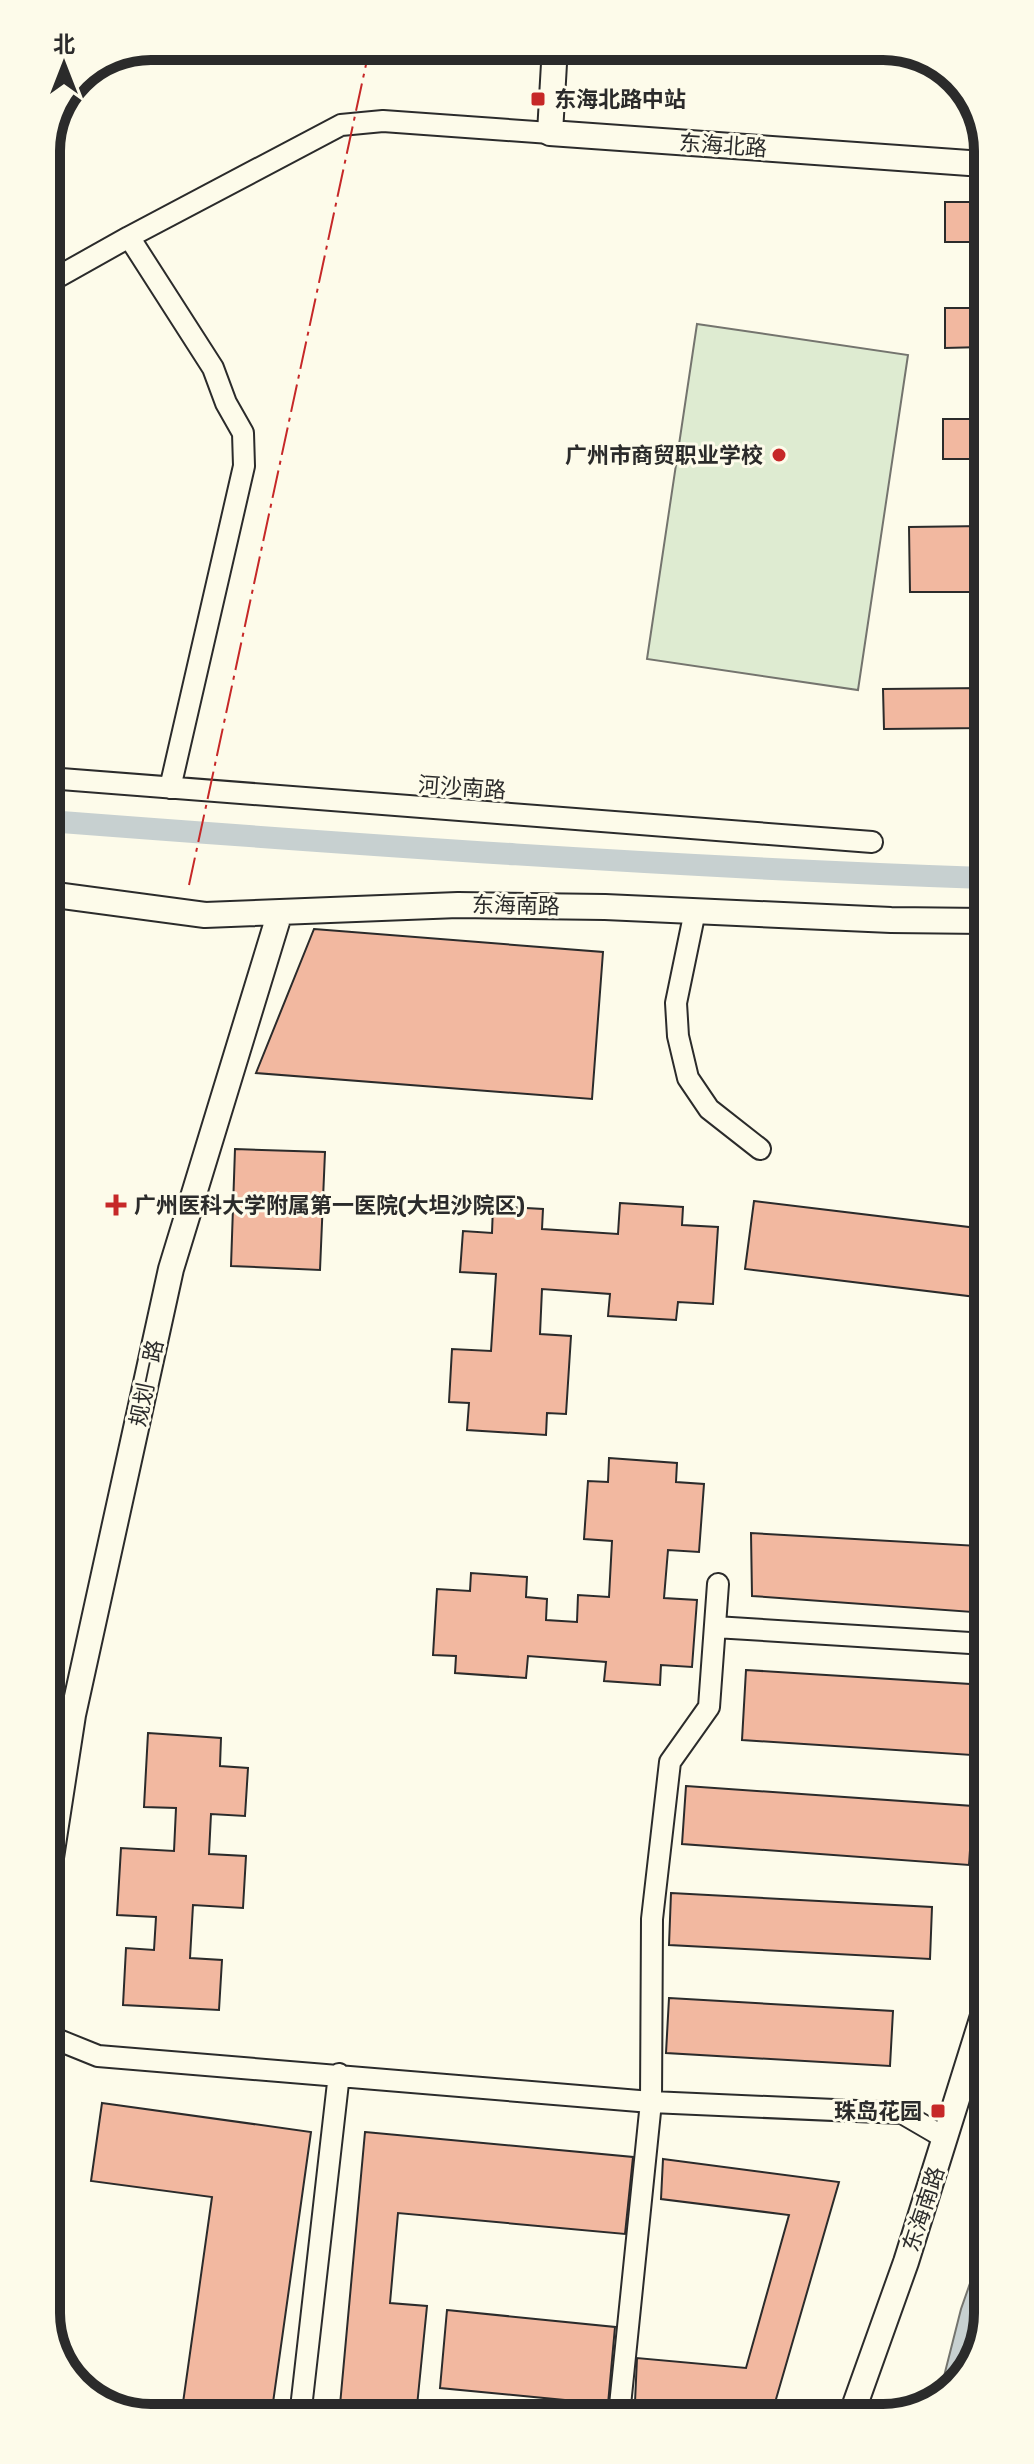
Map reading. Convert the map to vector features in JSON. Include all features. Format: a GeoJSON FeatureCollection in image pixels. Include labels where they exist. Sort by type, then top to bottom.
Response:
{"type":"FeatureCollection","features":[{"type":"Feature","properties":{"kind":"street"},"geometry":{"type":"LineString","coordinates":[[60,276],[341,125],[383,121],[550,133],[554,60]]}},
{"type":"Feature","properties":{"kind":"street","name":"东海北路"},"geometry":{"type":"LineString","coordinates":[[550,133],[974,163]]}},
{"type":"Feature","properties":{"kind":"street"},"geometry":{"type":"LineString","coordinates":[[129,237],[213,368],[226,403],[243,433],[244,466],[170,788]]}},
{"type":"Feature","properties":{"kind":"street","name":"河沙南路"},"geometry":{"type":"LineString","coordinates":[[60,779],[872,842]]}},
{"type":"Feature","properties":{"kind":"street","name":"东海南路"},"geometry":{"type":"LineString","coordinates":[[60,896],[205,915],[458,905],[974,921]]}},
{"type":"Feature","properties":{"kind":"street"},"geometry":{"type":"LineString","coordinates":[[695,911],[676,1003],[678,1036],[688,1078],[709,1109],[760,1149]]}},
{"type":"Feature","properties":{"kind":"street","name":"规划一路"},"geometry":{"type":"LineString","coordinates":[[60,1799],[73,1715],[171,1269],[280,912]]}},
{"type":"Feature","properties":{"kind":"street"},"geometry":{"type":"LineString","coordinates":[[620,2404],[651,2102],[652,1919],[670,1762],[709,1707],[718,1584]]}},
{"type":"Feature","properties":{"kind":"street"},"geometry":{"type":"LineString","coordinates":[[715,1627],[974,1643]]}},
{"type":"Feature","properties":{"kind":"street"},"geometry":{"type":"LineString","coordinates":[[60,2041],[98,2056],[651,2102],[902,2113],[945,2138]]}},
{"type":"Feature","properties":{"kind":"street","name":"东海南路"},"geometry":{"type":"LineString","coordinates":[[855,2404],[906,2262],[974,2045]]}},
{"type":"Feature","properties":{"kind":"street"},"geometry":{"type":"LineString","coordinates":[[301,2404],[339,2074]]}},
{"type":"Feature","properties":{"kind":"green space"},"geometry":{"type":"Polygon","coordinates":[[[697,324],[908,355],[858,690],[647,659],[697,324]]]}},
{"type":"Feature","properties":{"kind":"shaded area"},"geometry":{"type":"Polygon","coordinates":[[[974,2272],[974,2313],[969,2342],[955,2368],[943,2380],[974,2272]]]}},
{"type":"Feature","properties":{"kind":"building"},"geometry":{"type":"Polygon","coordinates":[[[945,202],[974,202],[974,242],[945,242],[945,202]]]}},
{"type":"Feature","properties":{"kind":"building"},"geometry":{"type":"Polygon","coordinates":[[[945,308],[974,308],[974,347],[945,348],[945,308]]]}},
{"type":"Feature","properties":{"kind":"building"},"geometry":{"type":"Polygon","coordinates":[[[943,419],[974,419],[974,459],[943,459],[943,419]]]}},
{"type":"Feature","properties":{"kind":"building"},"geometry":{"type":"Polygon","coordinates":[[[974,526],[974,592],[910,592],[909,527],[974,526]]]}},
{"type":"Feature","properties":{"kind":"building"},"geometry":{"type":"Polygon","coordinates":[[[974,688],[974,728],[884,729],[883,689],[974,688]]]}},
{"type":"Feature","properties":{"kind":"building"},"geometry":{"type":"Polygon","coordinates":[[[314,929],[603,952],[592,1099],[256,1073],[314,929]]]}},
{"type":"Feature","properties":{"kind":"building"},"geometry":{"type":"Polygon","coordinates":[[[235,1149],[325,1152],[320,1270],[231,1266],[235,1149]]]}},
{"type":"Feature","properties":{"kind":"building"},"geometry":{"type":"Polygon","coordinates":[[[754,1201],[974,1228],[974,1297],[745,1269],[754,1201]]]}},
{"type":"Feature","properties":{"kind":"building"},"geometry":{"type":"Polygon","coordinates":[[[620,1203],[683,1207],[682,1225],[718,1227],[713,1304],[678,1302],[676,1320],[608,1316],[610,1294],[542,1289],[540,1334],[571,1336],[566,1414],[547,1413],[546,1435],[467,1430],[469,1403],[449,1402],[452,1349],[491,1351],[496,1274],[460,1272],[463,1231],[492,1233],[493,1206],[543,1209],[542,1229],[618,1234],[620,1203]]]}},
{"type":"Feature","properties":{"kind":"building"},"geometry":{"type":"Polygon","coordinates":[[[609,1458],[677,1463],[676,1482],[704,1484],[699,1552],[668,1550],[664,1598],[697,1600],[692,1667],[661,1665],[660,1685],[604,1681],[606,1662],[528,1656],[526,1678],[455,1673],[456,1656],[433,1655],[437,1589],[470,1591],[471,1573],[527,1577],[526,1597],[547,1599],[546,1620],[577,1622],[578,1595],[609,1597],[612,1541],[584,1539],[588,1481],[608,1482],[609,1458]]]}},
{"type":"Feature","properties":{"kind":"building"},"geometry":{"type":"Polygon","coordinates":[[[751,1533],[974,1546],[974,1612],[752,1596],[751,1533]]]}},
{"type":"Feature","properties":{"kind":"building"},"geometry":{"type":"Polygon","coordinates":[[[746,1670],[974,1684],[974,1755],[742,1740],[746,1670]]]}},
{"type":"Feature","properties":{"kind":"building"},"geometry":{"type":"Polygon","coordinates":[[[148,1733],[221,1738],[220,1766],[248,1768],[245,1816],[211,1814],[209,1854],[246,1856],[243,1908],[193,1905],[190,1958],[222,1960],[219,2010],[123,2005],[126,1948],[154,1950],[156,1917],[117,1915],[121,1848],[174,1851],[176,1808],[144,1807],[148,1733]]]}},
{"type":"Feature","properties":{"kind":"building"},"geometry":{"type":"Polygon","coordinates":[[[686,1786],[973,1806],[969,1865],[682,1844],[686,1786]]]}},
{"type":"Feature","properties":{"kind":"building"},"geometry":{"type":"Polygon","coordinates":[[[671,1893],[932,1907],[930,1959],[669,1945],[671,1893]]]}},
{"type":"Feature","properties":{"kind":"building"},"geometry":{"type":"Polygon","coordinates":[[[669,1998],[893,2011],[890,2066],[666,2053],[669,1998]]]}},
{"type":"Feature","properties":{"kind":"building"},"geometry":{"type":"Polygon","coordinates":[[[102,2103],[311,2132],[273,2404],[183,2404],[212,2197],[91,2181],[102,2103]]]}},
{"type":"Feature","properties":{"kind":"building"},"geometry":{"type":"Polygon","coordinates":[[[365,2132],[633,2157],[625,2234],[398,2213],[390,2303],[427,2306],[417,2404],[340,2404],[365,2132]]]}},
{"type":"Feature","properties":{"kind":"building"},"geometry":{"type":"Polygon","coordinates":[[[663,2159],[839,2182],[775,2404],[635,2402],[637,2358],[746,2368],[789,2215],[661,2199],[663,2159]]]}},
{"type":"Feature","properties":{"kind":"building"},"geometry":{"type":"Polygon","coordinates":[[[447,2310],[615,2327],[608,2404],[564,2404],[564,2400],[440,2388],[447,2310]]]}},
{"type":"Feature","properties":{"kind":"waterway"},"geometry":{"type":"LineString","coordinates":[[60,822],[516,854],[974,878]]}},
{"type":"Feature","properties":{"kind":"power"},"geometry":{"type":"LineString","coordinates":[[189,885],[367,60]]}},
{"type":"Feature","properties":{"kind":"place","name":"东海北路中站"},"geometry":{"type":"Point","coordinates":[538,99]}},
{"type":"Feature","properties":{"kind":"place","name":"广州市商贸职业学校"},"geometry":{"type":"Point","coordinates":[779,455]}},
{"type":"Feature","properties":{"kind":"place","name":"广州医科大学附属第一医院(大坦沙院区)"},"geometry":{"type":"Point","coordinates":[116,1205]}},
{"type":"Feature","properties":{"kind":"place","name":"珠岛花园"},"geometry":{"type":"Point","coordinates":[938,2111]}}]}
